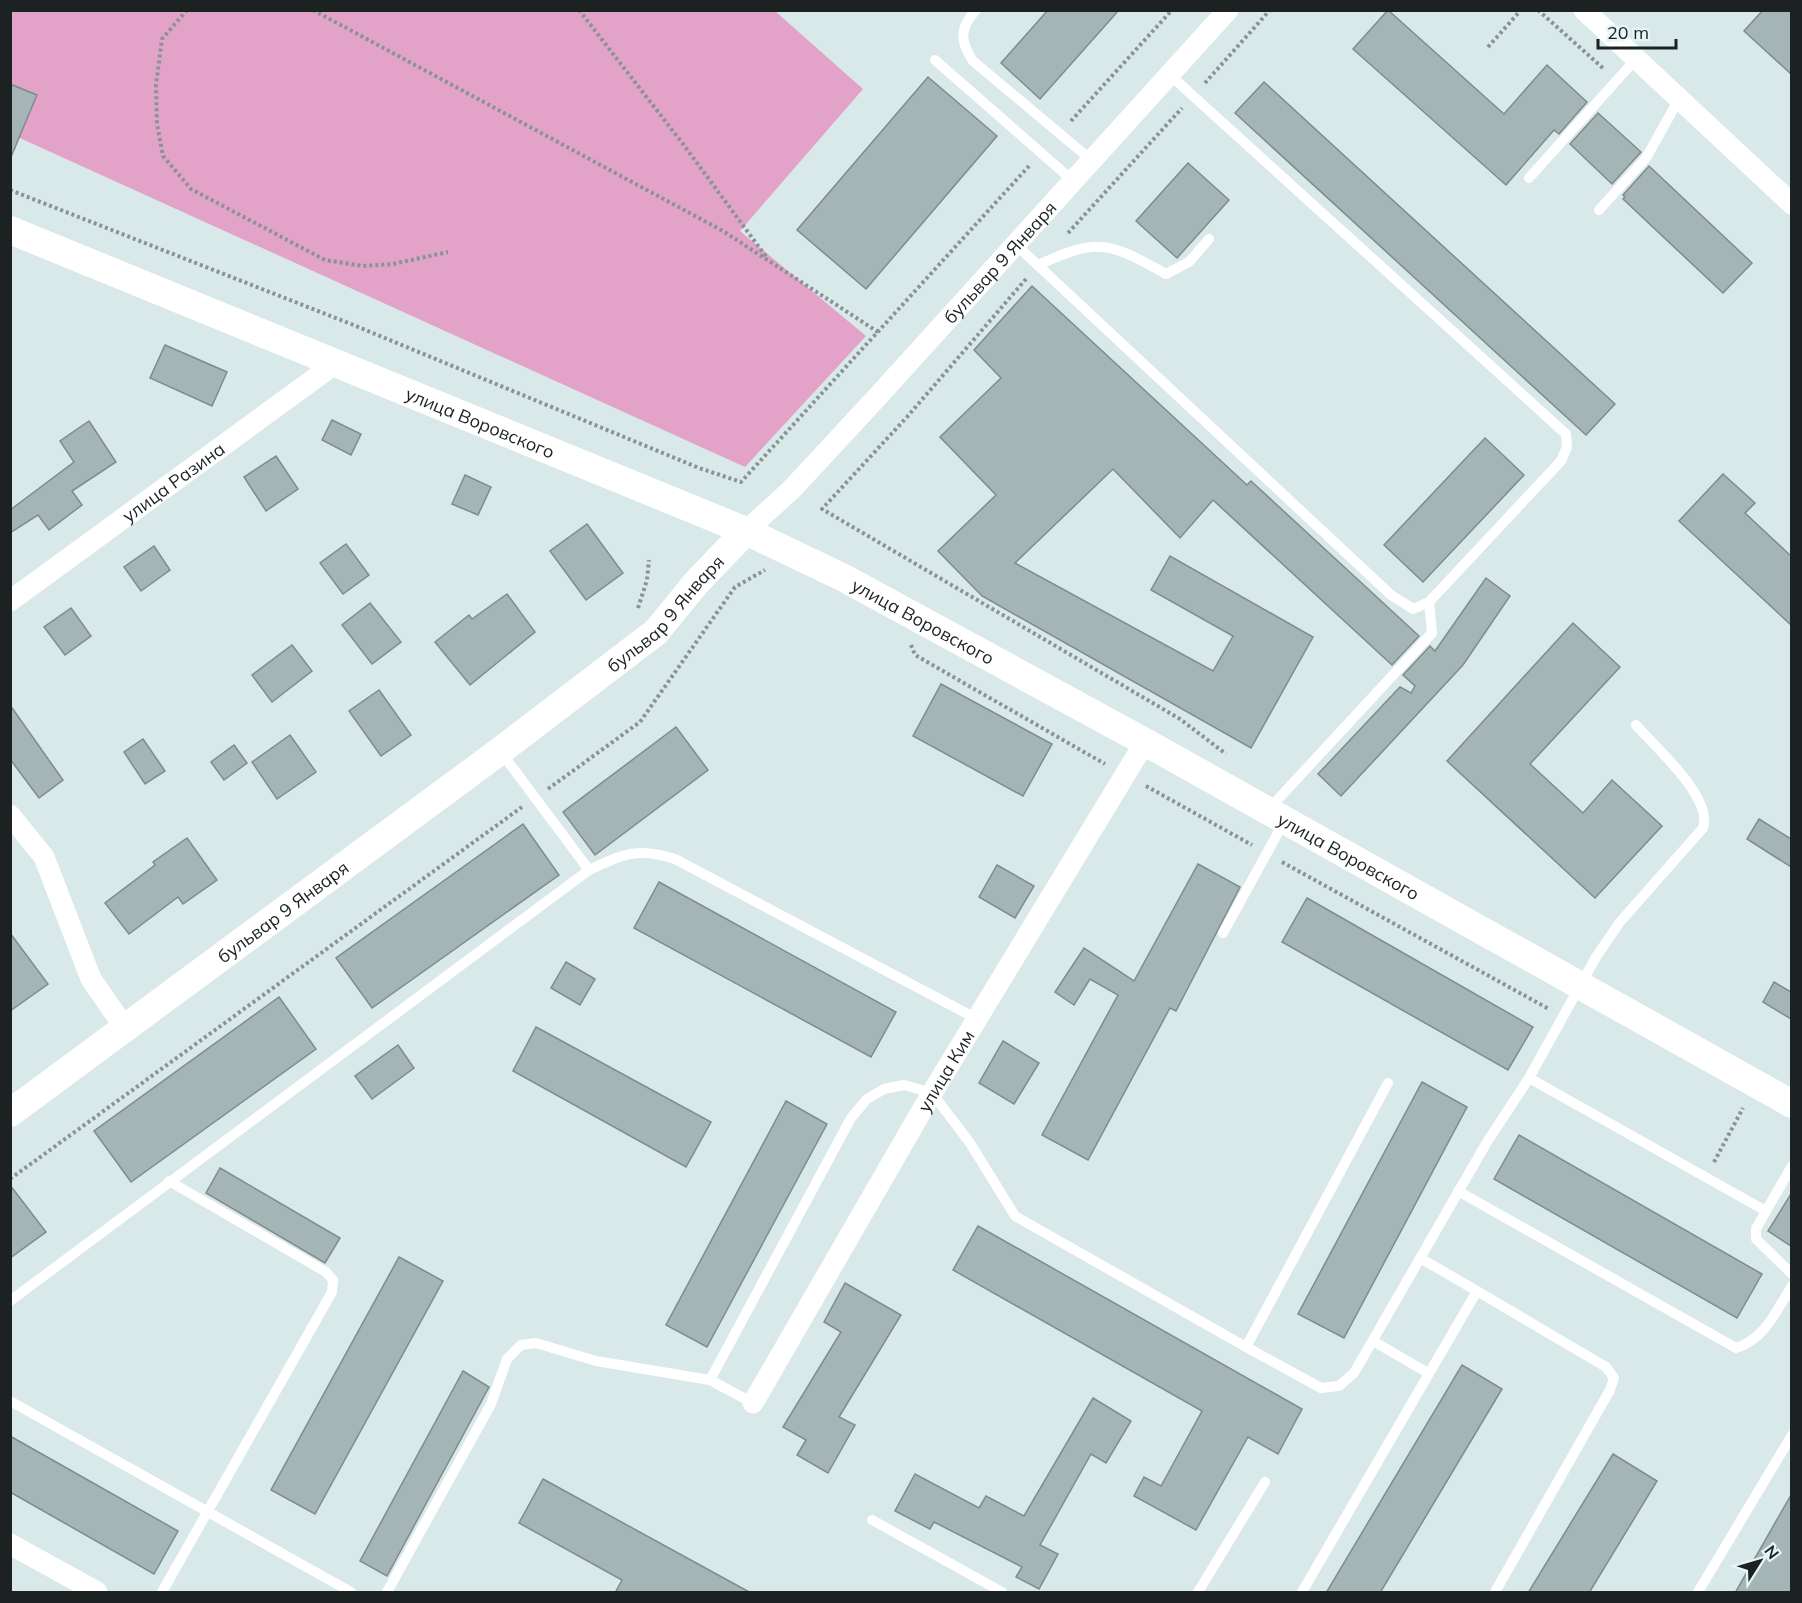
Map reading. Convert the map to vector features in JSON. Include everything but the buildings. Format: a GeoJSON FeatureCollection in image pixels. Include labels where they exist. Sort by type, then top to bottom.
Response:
{"type":"FeatureCollection","features":[{"type":"Feature","properties":{"kind":"main road","name":"улица Воровского"},"geometry":{"type":"LineString","coordinates":[[10,230],[746,531],[854,584],[1145,742],[1791,1104]]}},
{"type":"Feature","properties":{"kind":"main road","name":"бульвар 9 Января"},"geometry":{"type":"LineString","coordinates":[[10,1113],[500,752],[656,632],[696,583],[746,531]]}},
{"type":"Feature","properties":{"kind":"street","name":"бульвар 9 Января"},"geometry":{"type":"LineString","coordinates":[[746,531],[792,489],[1228,10]]}},
{"type":"Feature","properties":{"kind":"street"},"geometry":{"type":"LineString","coordinates":[[1584,10],[1791,204]]}},
{"type":"Feature","properties":{"kind":"street","name":"улица Разина"},"geometry":{"type":"LineString","coordinates":[[10,601],[336,363]]}},
{"type":"Feature","properties":{"kind":"street","name":"улица Ким"},"geometry":{"type":"LineString","coordinates":[[753,1403],[932,1093],[1145,742]]}},
{"type":"Feature","properties":{"kind":"street"},"geometry":{"type":"LineString","coordinates":[[10,815],[44,857],[91,979],[125,1028]]}},
{"type":"Feature","properties":{"kind":"street"},"geometry":{"type":"LineString","coordinates":[[10,1544],[97,1593]]}},
{"type":"Feature","properties":{"kind":"lane"},"geometry":{"type":"LineString","coordinates":[[976,10],[962,32],[963,47],[973,61],[1090,159]]}},
{"type":"Feature","properties":{"kind":"lane"},"geometry":{"type":"LineString","coordinates":[[1529,178],[1636,59]]}},
{"type":"Feature","properties":{"kind":"lane"},"geometry":{"type":"LineString","coordinates":[[935,60],[1072,180]]}},
{"type":"Feature","properties":{"kind":"lane"},"geometry":{"type":"LineString","coordinates":[[1014,243],[1390,595],[1413,609],[1429,602],[1561,461],[1567,447],[1566,434],[1170,75]]}},
{"type":"Feature","properties":{"kind":"lane"},"geometry":{"type":"LineString","coordinates":[[1599,210],[1646,158],[1679,99]]}},
{"type":"Feature","properties":{"kind":"lane"},"geometry":{"type":"LineString","coordinates":[[1038,266],[1064,254],[1092,246],[1119,248],[1166,274],[1189,262],[1209,239]]}},
{"type":"Feature","properties":{"kind":"lane"},"geometry":{"type":"LineString","coordinates":[[1223,933],[1276,815],[1432,633],[1429,602]]}},
{"type":"Feature","properties":{"kind":"lane"},"geometry":{"type":"LineString","coordinates":[[710,1380],[851,1118],[867,1099],[884,1089],[903,1085],[932,1093],[970,1143],[1015,1216],[1321,1388],[1339,1386],[1354,1373],[1486,1142],[1529,1078],[1579,985],[1620,922],[1703,828],[1706,819],[1697,794],[1636,725]]}},
{"type":"Feature","properties":{"kind":"lane"},"geometry":{"type":"LineString","coordinates":[[500,752],[589,870]]}},
{"type":"Feature","properties":{"kind":"lane"},"geometry":{"type":"LineString","coordinates":[[10,1300],[589,870],[622,855],[650,851],[675,859],[977,1019]]}},
{"type":"Feature","properties":{"kind":"lane"},"geometry":{"type":"LineString","coordinates":[[1529,1078],[1766,1211]]}},
{"type":"Feature","properties":{"kind":"lane"},"geometry":{"type":"LineString","coordinates":[[1246,1347],[1388,1083]]}},
{"type":"Feature","properties":{"kind":"lane"},"geometry":{"type":"LineString","coordinates":[[1791,1166],[1756,1229],[1756,1239],[1791,1274]]}},
{"type":"Feature","properties":{"kind":"lane"},"geometry":{"type":"LineString","coordinates":[[162,1593],[205,1513],[332,1292],[333,1281],[326,1272],[169,1181]]}},
{"type":"Feature","properties":{"kind":"lane"},"geometry":{"type":"LineString","coordinates":[[1458,1191],[1736,1348],[1752,1343],[1765,1329],[1791,1286]]}},
{"type":"Feature","properties":{"kind":"lane"},"geometry":{"type":"LineString","coordinates":[[1420,1258],[1606,1366],[1614,1378],[1610,1390],[1495,1593]]}},
{"type":"Feature","properties":{"kind":"lane"},"geometry":{"type":"LineString","coordinates":[[1302,1593],[1477,1291]]}},
{"type":"Feature","properties":{"kind":"lane"},"geometry":{"type":"LineString","coordinates":[[1373,1341],[1428,1373]]}},
{"type":"Feature","properties":{"kind":"lane"},"geometry":{"type":"LineString","coordinates":[[387,1593],[491,1404],[507,1359],[521,1345],[536,1343],[596,1361],[710,1380],[753,1403]]}},
{"type":"Feature","properties":{"kind":"lane"},"geometry":{"type":"LineString","coordinates":[[10,1401],[205,1513],[351,1593]]}},
{"type":"Feature","properties":{"kind":"lane"},"geometry":{"type":"LineString","coordinates":[[1698,1593],[1791,1435]]}},
{"type":"Feature","properties":{"kind":"lane"},"geometry":{"type":"LineString","coordinates":[[1198,1593],[1265,1482]]}},
{"type":"Feature","properties":{"kind":"lane"},"geometry":{"type":"LineString","coordinates":[[872,1520],[1002,1593]]}},
{"type":"Feature","properties":{"kind":"path"},"geometry":{"type":"LineString","coordinates":[[187,10],[162,39],[156,85],[157,123],[163,156],[191,189],[325,260],[363,266],[393,264],[448,252]]}},
{"type":"Feature","properties":{"kind":"path"},"geometry":{"type":"LineString","coordinates":[[313,10],[723,231],[878,332]]}},
{"type":"Feature","properties":{"kind":"path"},"geometry":{"type":"LineString","coordinates":[[579,10],[683,144],[769,261]]}},
{"type":"Feature","properties":{"kind":"path"},"geometry":{"type":"LineString","coordinates":[[1060,133],[1172,10]]}},
{"type":"Feature","properties":{"kind":"path"},"geometry":{"type":"LineString","coordinates":[[1488,47],[1521,10]]}},
{"type":"Feature","properties":{"kind":"path"},"geometry":{"type":"LineString","coordinates":[[1538,10],[1617,80]]}},
{"type":"Feature","properties":{"kind":"path"},"geometry":{"type":"LineString","coordinates":[[10,190],[351,324],[699,468],[741,482],[1041,153]]}},
{"type":"Feature","properties":{"kind":"path"},"geometry":{"type":"LineString","coordinates":[[10,1179],[640,722],[735,587],[771,568]]}},
{"type":"Feature","properties":{"kind":"path"},"geometry":{"type":"LineString","coordinates":[[1705,1177],[1743,1107]]}},
{"type":"Feature","properties":{"kind":"shaded area"},"geometry":{"type":"Polygon","coordinates":[[[11,11],[775,11],[863,89],[740,231],[866,336],[745,467],[11,134],[11,11]]]}}]}
